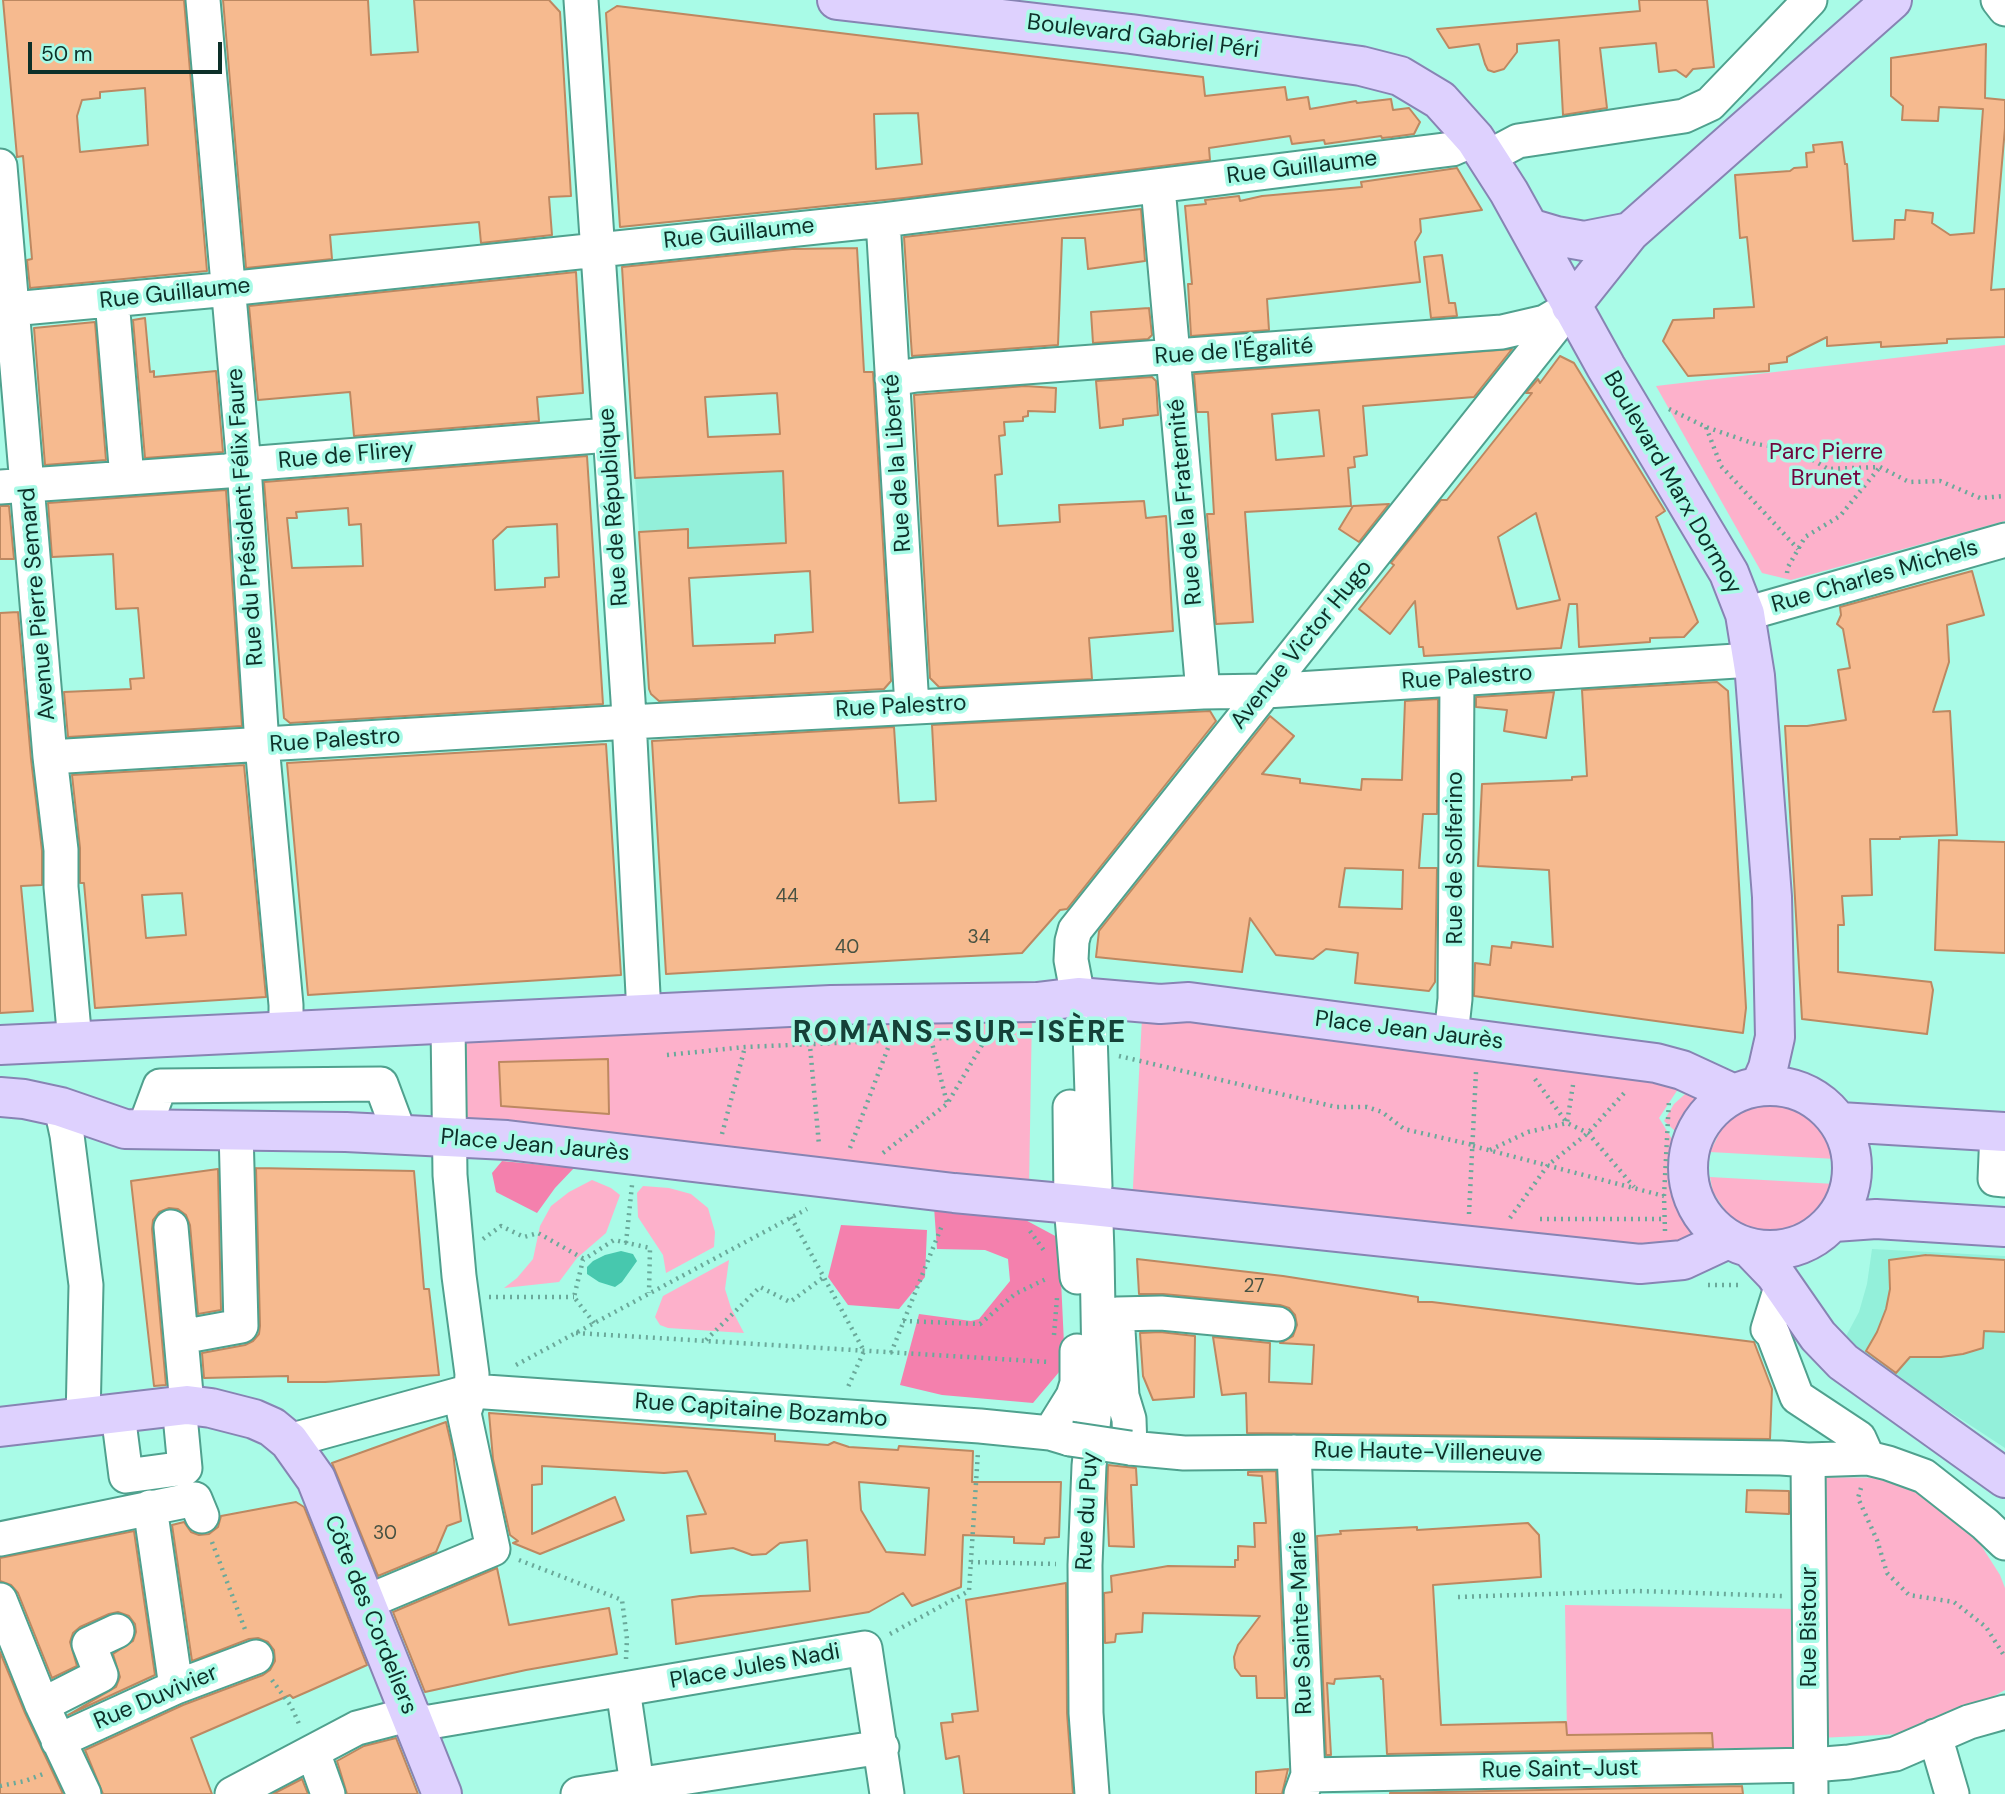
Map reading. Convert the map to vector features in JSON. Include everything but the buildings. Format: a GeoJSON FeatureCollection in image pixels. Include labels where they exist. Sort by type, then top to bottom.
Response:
{"type":"FeatureCollection","features":[{"type":"Feature","properties":{"kind":"main road","name":"Boulevard Gabriel Péri"},"geometry":{"type":"LineString","coordinates":[[837,0],[1131,34],[1361,66],[1400,76],[1440,100]]}},
{"type":"Feature","properties":{"kind":"main road"},"geometry":{"type":"LineString","coordinates":[[1572,306],[1630,232],[1892,0]]}},
{"type":"Feature","properties":{"kind":"main road","name":"Boulevard Marx Dormoy"},"geometry":{"type":"LineString","coordinates":[[1440,100],[1482,148],[1605,368],[1729,573],[1745,614],[1752,660],[1772,897],[1775,1037],[1768,1068],[1747,1090]]}},
{"type":"Feature","properties":{"kind":"main road"},"geometry":{"type":"LineString","coordinates":[[1528,228],[1584,241],[1630,232]]}},
{"type":"Feature","properties":{"kind":"main road","name":"Place Jean Jaurès"},"geometry":{"type":"LineString","coordinates":[[0,1045],[806,1007],[1018,1003],[1067,998],[1160,1004],[1189,1002],[1656,1063],[1747,1090]]}},
{"type":"Feature","properties":{"kind":"main road","name":"Boulevard Marx Dormoy"},"geometry":{"type":"LineString","coordinates":[[1775,1037],[1784,1066],[1798,1090]]}},
{"type":"Feature","properties":{"kind":"main road"},"geometry":{"type":"LineString","coordinates":[[1788,1293],[1799,1265],[1820,1232],[1847,1199],[1853,1174],[1853,1156],[1840,1122],[1832,1112],[1816,1099],[1798,1090],[1779,1086],[1747,1090],[1715,1106],[1701,1123],[1691,1143],[1688,1164],[1689,1186],[1697,1207],[1710,1225],[1739,1244],[1788,1293],[1818,1336],[1843,1362],[2005,1478]]}},
{"type":"Feature","properties":{"kind":"main road","name":"Place Jean Jaurès"},"geometry":{"type":"LineString","coordinates":[[0,1097],[24,1098],[61,1107],[125,1129],[236,1129],[507,1140],[612,1151],[854,1165],[1081,1217],[1466,1247],[1640,1264],[1683,1260],[1739,1244]]}},
{"type":"Feature","properties":{"kind":"main road"},"geometry":{"type":"LineString","coordinates":[[1840,1122],[2001,1132]]}},
{"type":"Feature","properties":{"kind":"main road"},"geometry":{"type":"LineString","coordinates":[[1739,1244],[1780,1250],[1820,1232],[1876,1219],[2005,1227]]}},
{"type":"Feature","properties":{"kind":"main road"},"geometry":{"type":"LineString","coordinates":[[0,1427],[183,1405],[211,1408],[254,1419],[272,1427],[289,1441]]}},
{"type":"Feature","properties":{"kind":"main road","name":"Côte des Cordeliers"},"geometry":{"type":"LineString","coordinates":[[289,1441],[316,1479],[442,1794]]}},
{"type":"Feature","properties":{"kind":"street","name":"Rue du Président Félix Faure"},"geometry":{"type":"LineString","coordinates":[[203,0],[244,466],[262,745],[286,1005],[286,1033]]}},
{"type":"Feature","properties":{"kind":"street","name":"Rue de République"},"geometry":{"type":"LineString","coordinates":[[582,0],[629,722],[644,1014]]}},
{"type":"Feature","properties":{"kind":"street","name":"Rue Guillaume"},"geometry":{"type":"LineString","coordinates":[[7,310],[883,220],[1452,149],[1482,148],[1684,116],[1710,104],[1810,0]]}},
{"type":"Feature","properties":{"kind":"street"},"geometry":{"type":"LineString","coordinates":[[1998,0],[2005,9]]}},
{"type":"Feature","properties":{"kind":"street","name":"Avenue Pierre Semard"},"geometry":{"type":"LineString","coordinates":[[0,166],[14,486],[61,850],[61,887],[75,1042]]}},
{"type":"Feature","properties":{"kind":"street","name":"Rue de la Fraternité"},"geometry":{"type":"LineString","coordinates":[[1158,187],[1203,692]]}},
{"type":"Feature","properties":{"kind":"street","name":"Rue de la Liberté"},"geometry":{"type":"LineString","coordinates":[[883,220],[912,707]]}},
{"type":"Feature","properties":{"kind":"street"},"geometry":{"type":"LineString","coordinates":[[112,300],[127,478]]}},
{"type":"Feature","properties":{"kind":"street","name":"Rue de l'Égalité"},"geometry":{"type":"LineString","coordinates":[[892,379],[916,375],[1502,332],[1545,322],[1572,306]]}},
{"type":"Feature","properties":{"kind":"street","name":"Avenue Victor Hugo"},"geometry":{"type":"LineString","coordinates":[[1067,998],[1075,930],[1572,306]]}},
{"type":"Feature","properties":{"kind":"street","name":"Rue de Flirey"},"geometry":{"type":"LineString","coordinates":[[14,486],[227,471],[258,463],[609,435]]}},
{"type":"Feature","properties":{"kind":"street","name":"Rue Charles Michels"},"geometry":{"type":"LineString","coordinates":[[1745,614],[2005,540]]}},
{"type":"Feature","properties":{"kind":"street","name":"Rue Palestro"},"geometry":{"type":"LineString","coordinates":[[50,757],[629,722],[1266,691],[1752,660]]}},
{"type":"Feature","properties":{"kind":"street","name":"Rue de Solferino"},"geometry":{"type":"LineString","coordinates":[[1457,679],[1455,999],[1464,1038]]}},
{"type":"Feature","properties":{"kind":"street"},"geometry":{"type":"LineString","coordinates":[[1060,1436],[1077,1383],[1077,1255],[1081,1217],[1070,1004],[1067,998]]}},
{"type":"Feature","properties":{"kind":"street"},"geometry":{"type":"LineString","coordinates":[[364,1603],[493,1549],[464,1413],[471,1391],[472,1374],[459,1276],[450,1175],[448,1025]]}},
{"type":"Feature","properties":{"kind":"street"},"geometry":{"type":"LineString","coordinates":[[144,1129],[160,1086],[381,1084],[400,1135]]}},
{"type":"Feature","properties":{"kind":"street"},"geometry":{"type":"LineString","coordinates":[[61,1107],[86,1285],[100,1416],[126,1475],[185,1468],[181,1337],[171,1227]]}},
{"type":"Feature","properties":{"kind":"street"},"geometry":{"type":"LineString","coordinates":[[181,1337],[241,1326],[236,1129]]}},
{"type":"Feature","properties":{"kind":"street"},"geometry":{"type":"LineString","coordinates":[[2001,1132],[1995,1180],[2005,1180]]}},
{"type":"Feature","properties":{"kind":"street","name":"Rue du Puy"},"geometry":{"type":"LineString","coordinates":[[1081,1217],[1099,1368],[1089,1466],[1085,1565],[1086,1713],[1092,1794]]}},
{"type":"Feature","properties":{"kind":"street"},"geometry":{"type":"LineString","coordinates":[[1788,1293],[1768,1329],[1773,1334],[1797,1397],[1859,1438],[1868,1458]]}},
{"type":"Feature","properties":{"kind":"street"},"geometry":{"type":"LineString","coordinates":[[1130,1448],[1129,1419],[1122,1396],[1117,1314],[1161,1313],[1278,1324]]}},
{"type":"Feature","properties":{"kind":"street","name":"Rue Capitaine Bozambo"},"geometry":{"type":"LineString","coordinates":[[289,1441],[471,1391],[980,1426],[1060,1436]]}},
{"type":"Feature","properties":{"kind":"street","name":"Rue Haute-Villeneuve"},"geometry":{"type":"LineString","coordinates":[[1060,1436],[1130,1448],[1184,1452],[1808,1460],[1868,1458],[1888,1462],[1924,1476],[1985,1524],[2005,1544]]}},
{"type":"Feature","properties":{"kind":"street","name":"Rue Sainte-Marie"},"geometry":{"type":"LineString","coordinates":[[1294,1452],[1305,1784]]}},
{"type":"Feature","properties":{"kind":"street","name":"Rue Bistour"},"geometry":{"type":"LineString","coordinates":[[1808,1460],[1812,1779]]}},
{"type":"Feature","properties":{"kind":"street"},"geometry":{"type":"LineString","coordinates":[[0,1539],[195,1499],[202,1516]]}},
{"type":"Feature","properties":{"kind":"street"},"geometry":{"type":"LineString","coordinates":[[150,1507],[176,1687]]}},
{"type":"Feature","properties":{"kind":"street"},"geometry":{"type":"LineString","coordinates":[[0,1600],[42,1705],[84,1794]]}},
{"type":"Feature","properties":{"kind":"street"},"geometry":{"type":"LineString","coordinates":[[42,1705],[101,1675],[89,1644],[117,1631]]}},
{"type":"Feature","properties":{"kind":"street","name":"Place Jules Nadi"},"geometry":{"type":"LineString","coordinates":[[411,1714],[424,1723],[865,1648],[887,1794]]}},
{"type":"Feature","properties":{"kind":"street","name":"Rue Duvivier"},"geometry":{"type":"LineString","coordinates":[[58,1741],[176,1687],[256,1657]]}},
{"type":"Feature","properties":{"kind":"street"},"geometry":{"type":"LineString","coordinates":[[623,1689],[636,1785]]}},
{"type":"Feature","properties":{"kind":"street","name":"Rue Saint-Just"},"geometry":{"type":"LineString","coordinates":[[1305,1784],[1812,1779],[1895,1754],[1969,1722],[2005,1712]]}},
{"type":"Feature","properties":{"kind":"street"},"geometry":{"type":"LineString","coordinates":[[235,1793],[357,1728],[411,1714]]}},
{"type":"Feature","properties":{"kind":"street"},"geometry":{"type":"LineString","coordinates":[[1935,1736],[1952,1794]]}},
{"type":"Feature","properties":{"kind":"street"},"geometry":{"type":"LineString","coordinates":[[578,1794],[882,1747]]}},
{"type":"Feature","properties":{"kind":"street"},"geometry":{"type":"LineString","coordinates":[[313,1752],[328,1794]]}},
{"type":"Feature","properties":{"kind":"path"},"geometry":{"type":"LineString","coordinates":[[1676,413],[1755,444],[1796,449],[1828,469],[1880,467],[1909,482],[1940,481],[1980,498],[2005,496]]}},
{"type":"Feature","properties":{"kind":"path"},"geometry":{"type":"LineString","coordinates":[[1706,427],[1721,466],[1798,549]]}},
{"type":"Feature","properties":{"kind":"path"},"geometry":{"type":"LineString","coordinates":[[1781,605],[1788,566],[1805,537],[1840,516],[1880,467]]}},
{"type":"Feature","properties":{"kind":"path"},"geometry":{"type":"LineString","coordinates":[[806,1007],[819,1147]]}},
{"type":"Feature","properties":{"kind":"path"},"geometry":{"type":"LineString","coordinates":[[976,1036],[1000,1033]]}},
{"type":"Feature","properties":{"kind":"path"},"geometry":{"type":"LineString","coordinates":[[854,1165],[882,1154],[947,1104],[988,1035]]}},
{"type":"Feature","properties":{"kind":"path"},"geometry":{"type":"LineString","coordinates":[[667,1055],[745,1047],[954,1038]]}},
{"type":"Feature","properties":{"kind":"path"},"geometry":{"type":"LineString","coordinates":[[1464,1038],[1473,1145],[1466,1247]]}},
{"type":"Feature","properties":{"kind":"path"},"geometry":{"type":"LineString","coordinates":[[931,1039],[947,1104]]}},
{"type":"Feature","properties":{"kind":"path"},"geometry":{"type":"LineString","coordinates":[[854,1165],[891,1040]]}},
{"type":"Feature","properties":{"kind":"path"},"geometry":{"type":"LineString","coordinates":[[722,1136],[745,1047]]}},
{"type":"Feature","properties":{"kind":"path"},"geometry":{"type":"LineString","coordinates":[[1116,1069],[1115,1055],[1336,1107],[1367,1107],[1381,1112],[1404,1129],[1664,1196]]}},
{"type":"Feature","properties":{"kind":"path"},"geometry":{"type":"LineString","coordinates":[[1668,1263],[1664,1196],[1670,1091],[1682,1069]]}},
{"type":"Feature","properties":{"kind":"path"},"geometry":{"type":"LineString","coordinates":[[1533,1076],[1567,1123],[1588,1133],[1634,1188]]}},
{"type":"Feature","properties":{"kind":"path"},"geometry":{"type":"LineString","coordinates":[[1567,1123],[1574,1080]]}},
{"type":"Feature","properties":{"kind":"path"},"geometry":{"type":"LineString","coordinates":[[1522,1219],[1509,1219],[1548,1165],[1588,1133],[1630,1087]]}},
{"type":"Feature","properties":{"kind":"path"},"geometry":{"type":"LineString","coordinates":[[1489,1150],[1528,1132],[1567,1123]]}},
{"type":"Feature","properties":{"kind":"path"},"geometry":{"type":"LineString","coordinates":[[626,1243],[633,1176]]}},
{"type":"Feature","properties":{"kind":"path"},"geometry":{"type":"LineString","coordinates":[[505,1393],[504,1381],[511,1368],[812,1206]]}},
{"type":"Feature","properties":{"kind":"path"},"geometry":{"type":"LineString","coordinates":[[792,1217],[864,1351]]}},
{"type":"Feature","properties":{"kind":"path"},"geometry":{"type":"LineString","coordinates":[[1535,1219],[1664,1219]]}},
{"type":"Feature","properties":{"kind":"path"},"geometry":{"type":"LineString","coordinates":[[930,1221],[956,1224]]}},
{"type":"Feature","properties":{"kind":"path"},"geometry":{"type":"LineString","coordinates":[[891,1353],[943,1223]]}},
{"type":"Feature","properties":{"kind":"path"},"geometry":{"type":"LineString","coordinates":[[482,1239],[501,1226],[524,1237],[538,1233],[584,1259]]}},
{"type":"Feature","properties":{"kind":"path"},"geometry":{"type":"LineString","coordinates":[[481,1227],[483,1251]]}},
{"type":"Feature","properties":{"kind":"path"},"geometry":{"type":"LineString","coordinates":[[1018,1230],[1031,1231],[1050,1259]]}},
{"type":"Feature","properties":{"kind":"path"},"geometry":{"type":"LineString","coordinates":[[574,1297],[584,1259],[614,1240],[650,1248],[649,1294]]}},
{"type":"Feature","properties":{"kind":"path"},"geometry":{"type":"LineString","coordinates":[[903,1321],[980,1324],[1015,1294],[1046,1280],[1051,1274]]}},
{"type":"Feature","properties":{"kind":"path"},"geometry":{"type":"LineString","coordinates":[[705,1340],[760,1287],[790,1302],[824,1277]]}},
{"type":"Feature","properties":{"kind":"path"},"geometry":{"type":"LineString","coordinates":[[1054,1337],[1058,1285]]}},
{"type":"Feature","properties":{"kind":"path"},"geometry":{"type":"LineString","coordinates":[[487,1286],[489,1309]]}},
{"type":"Feature","properties":{"kind":"path"},"geometry":{"type":"LineString","coordinates":[[488,1297],[574,1297]]}},
{"type":"Feature","properties":{"kind":"path"},"geometry":{"type":"LineString","coordinates":[[574,1297],[594,1323]]}},
{"type":"Feature","properties":{"kind":"path"},"geometry":{"type":"LineString","coordinates":[[576,1333],[1051,1363],[1052,1350]]}},
{"type":"Feature","properties":{"kind":"path"},"geometry":{"type":"LineString","coordinates":[[836,1416],[864,1351]]}},
{"type":"Feature","properties":{"kind":"path"},"geometry":{"type":"LineString","coordinates":[[865,1648],[970,1591],[980,1426]]}},
{"type":"Feature","properties":{"kind":"path"},"geometry":{"type":"LineString","coordinates":[[1868,1458],[1858,1499],[1877,1540],[1887,1573],[1909,1595],[1954,1602],[1986,1627],[2005,1657]]}},
{"type":"Feature","properties":{"kind":"path"},"geometry":{"type":"LineString","coordinates":[[493,1549],[622,1600],[627,1639],[623,1689]]}},
{"type":"Feature","properties":{"kind":"path"},"geometry":{"type":"LineString","coordinates":[[971,1562],[1085,1565]]}},
{"type":"Feature","properties":{"kind":"path"},"geometry":{"type":"LineString","coordinates":[[1458,1597],[1638,1591],[1811,1597]]}},
{"type":"Feature","properties":{"kind":"path"},"geometry":{"type":"LineString","coordinates":[[0,1786],[25,1781]]}},
{"type":"Feature","properties":{"kind":"shaded area"},"geometry":{"type":"Polygon","coordinates":[[[804,441],[808,541],[688,548],[688,529],[639,532],[633,449],[804,441]]]}},
{"type":"Feature","properties":{"kind":"shaded area"},"geometry":{"type":"Polygon","coordinates":[[[502,1161],[574,1168],[537,1213],[496,1192],[492,1173],[502,1161]]]}},
{"type":"Feature","properties":{"kind":"shaded area"},"geometry":{"type":"Polygon","coordinates":[[[934,1207],[1018,1216],[1059,1238],[1065,1365],[1033,1403],[942,1395],[900,1385],[919,1314],[971,1321],[979,1319],[1010,1281],[1008,1259],[985,1250],[937,1249],[934,1207]]]}},
{"type":"Feature","properties":{"kind":"shaded area"},"geometry":{"type":"Polygon","coordinates":[[[841,1225],[927,1230],[925,1277],[899,1309],[848,1305],[828,1277],[841,1225]]]}},
{"type":"Feature","properties":{"kind":"shaded area"},"geometry":{"type":"Polygon","coordinates":[[[1872,1249],[2005,1256],[2005,1448],[1900,1379],[1845,1338],[1859,1312],[1867,1284],[1872,1249]]]}},
{"type":"Feature","properties":{"kind":"shaded area"},"geometry":{"type":"Polygon","coordinates":[[[621,1251],[633,1254],[637,1261],[622,1282],[615,1287],[599,1282],[587,1274],[587,1267],[593,1261],[621,1251]]]}},
{"type":"Feature","properties":{"kind":"green space","name":"Parc Pierre Brunet"},"geometry":{"type":"Polygon","coordinates":[[[2005,345],[2005,521],[1791,580],[1762,573],[1656,386],[2005,345]]]}},
{"type":"Feature","properties":{"kind":"green space"},"geometry":{"type":"Polygon","coordinates":[[[1167,1009],[1684,1080],[1659,1118],[1675,1144],[1681,1206],[1702,1240],[1623,1254],[1132,1205],[1142,1018],[1167,1009]]]}},
{"type":"Feature","properties":{"kind":"green space"},"geometry":{"type":"Polygon","coordinates":[[[1032,1013],[1029,1186],[464,1127],[462,1031],[1032,1013]]]}},
{"type":"Feature","properties":{"kind":"green space"},"geometry":{"type":"Polygon","coordinates":[[[1694,1086],[1705,1096],[1684,1124],[1678,1137],[1664,1121],[1674,1104],[1694,1086]]]}},
{"type":"Feature","properties":{"kind":"green space"},"geometry":{"type":"Polygon","coordinates":[[[1767,1104],[1791,1106],[1807,1114],[1826,1132],[1836,1159],[1710,1152],[1723,1126],[1742,1111],[1767,1104]]]}},
{"type":"Feature","properties":{"kind":"green space"},"geometry":{"type":"Polygon","coordinates":[[[1710,1177],[1835,1184],[1823,1207],[1809,1220],[1784,1231],[1764,1231],[1742,1225],[1727,1213],[1713,1192],[1710,1177]]]}},
{"type":"Feature","properties":{"kind":"green space"},"geometry":{"type":"Polygon","coordinates":[[[592,1180],[620,1195],[606,1233],[577,1258],[559,1282],[504,1288],[517,1278],[533,1259],[540,1226],[551,1206],[569,1192],[592,1180]]]}},
{"type":"Feature","properties":{"kind":"green space"},"geometry":{"type":"Polygon","coordinates":[[[643,1186],[669,1188],[691,1194],[708,1208],[715,1232],[714,1247],[666,1273],[663,1255],[638,1217],[637,1193],[643,1186]]]}},
{"type":"Feature","properties":{"kind":"green space"},"geometry":{"type":"Polygon","coordinates":[[[729,1260],[725,1289],[744,1333],[668,1328],[660,1325],[655,1317],[663,1296],[729,1260]]]}},
{"type":"Feature","properties":{"kind":"green space"},"geometry":{"type":"Polygon","coordinates":[[[1818,1477],[1894,1478],[1917,1488],[1977,1539],[2000,1575],[2005,1588],[2005,1690],[1980,1704],[1901,1734],[1819,1738],[1818,1477]]]}},
{"type":"Feature","properties":{"kind":"green space"},"geometry":{"type":"Polygon","coordinates":[[[1565,1605],[1799,1609],[1798,1755],[1713,1758],[1712,1733],[1567,1735],[1565,1605]]]}},
{"type":"Feature","properties":{"kind":"district","name":"ROMANS-SUR-ISÈRE"},"geometry":{"type":"Point","coordinates":[960,1034]}}]}
